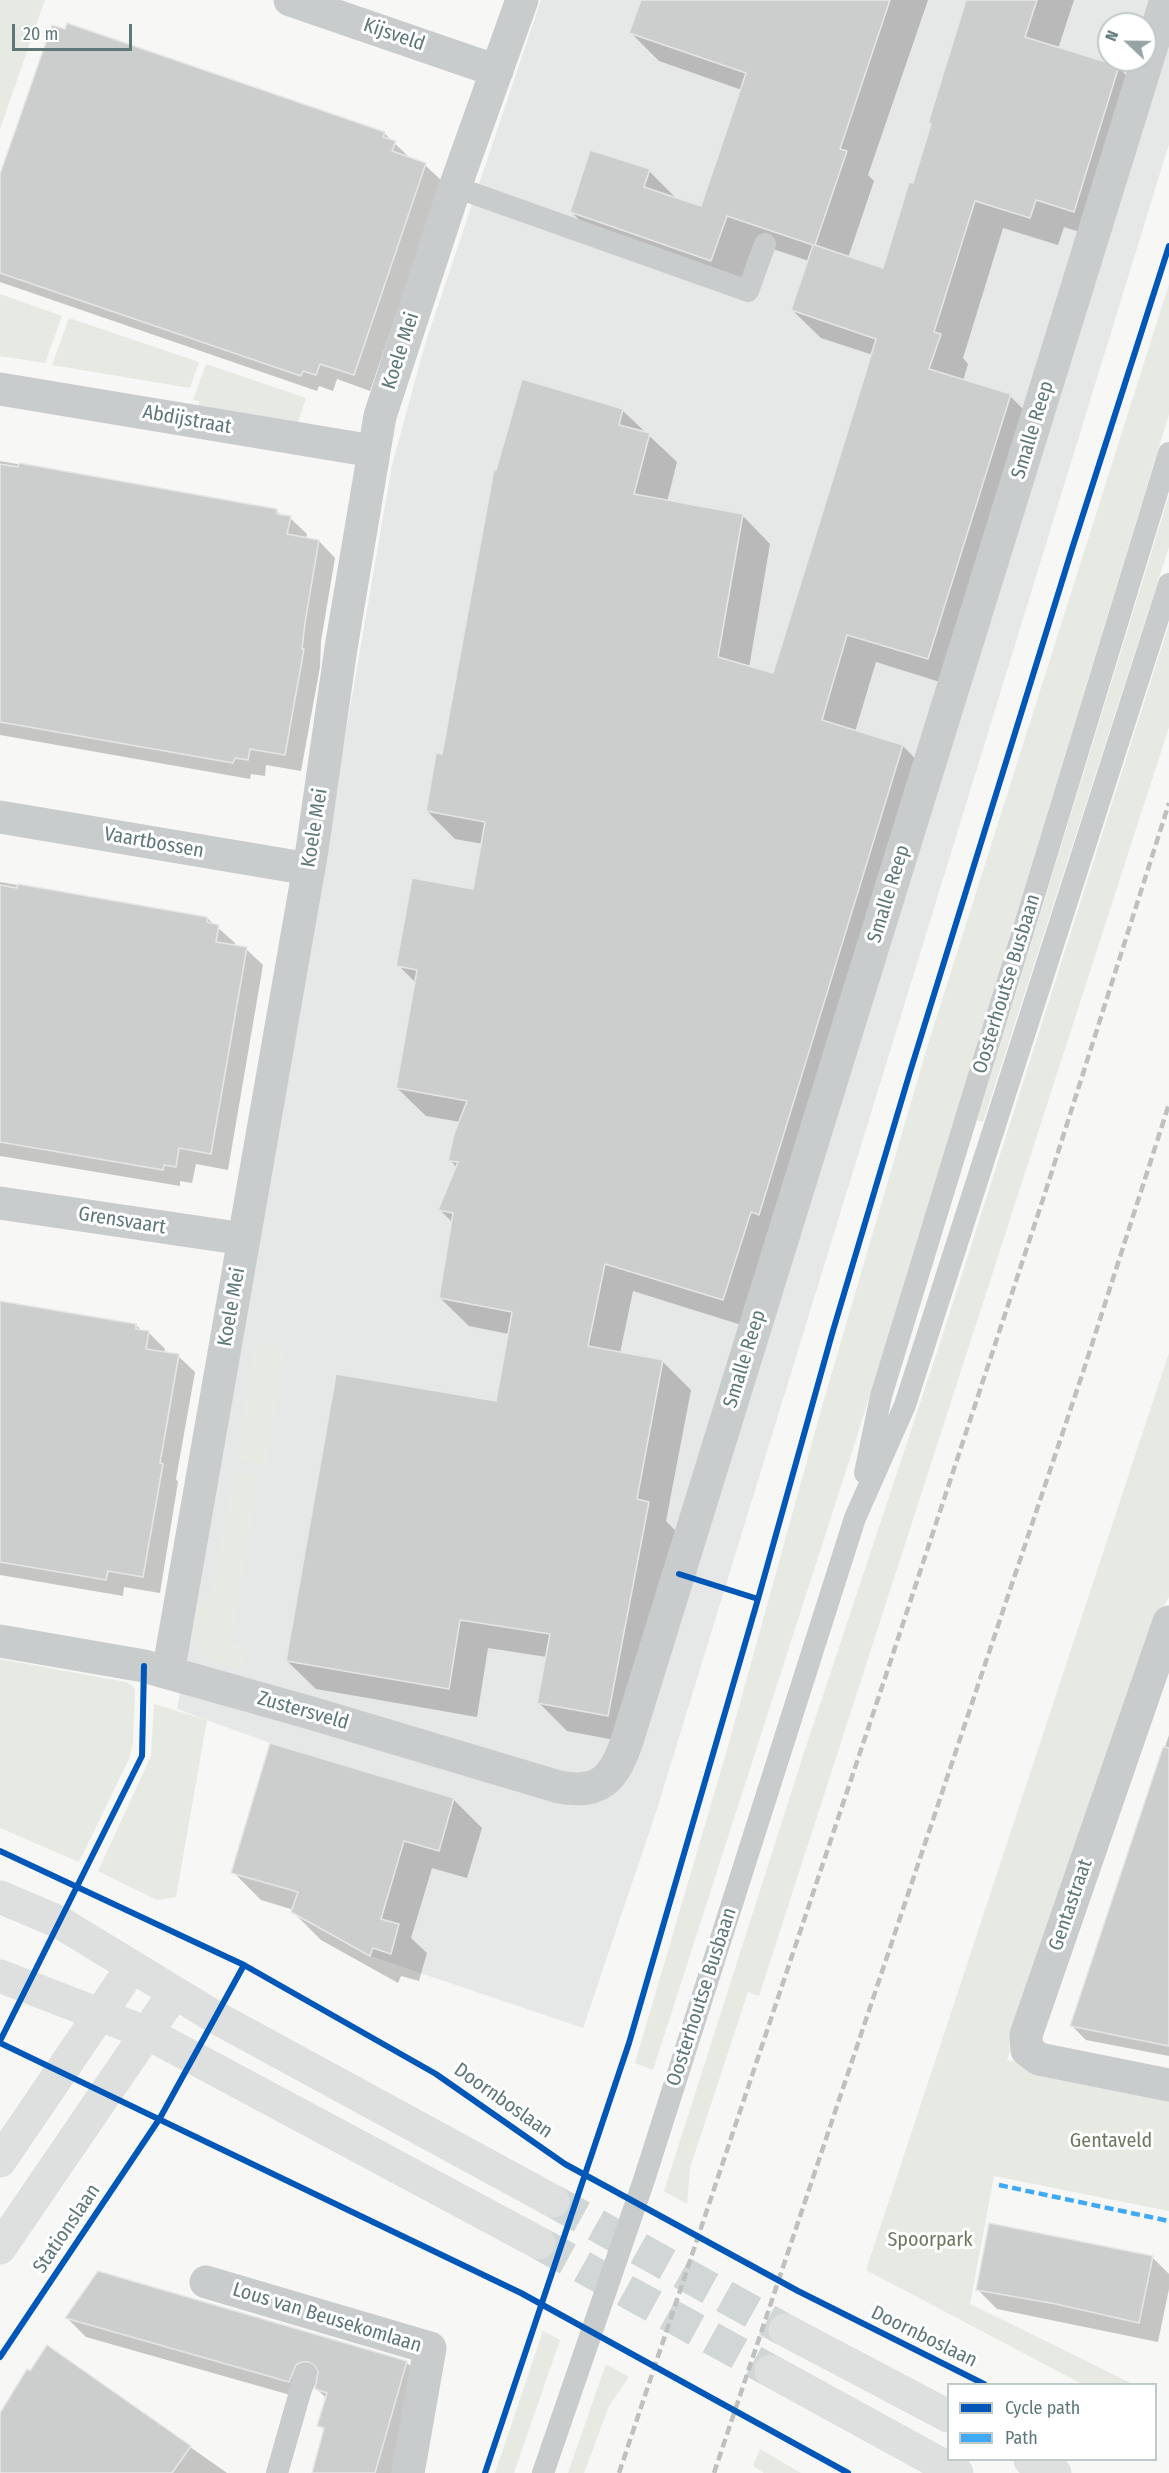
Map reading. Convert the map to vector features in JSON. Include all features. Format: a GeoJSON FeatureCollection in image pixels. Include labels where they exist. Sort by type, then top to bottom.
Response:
{"type":"FeatureCollection","features":[{"type":"Feature","properties":{"kind":"main road"},"geometry":{"type":"LineString","coordinates":[[0,1897],[59,1922],[174,1993],[553,2201]]}},
{"type":"Feature","properties":{"kind":"main road"},"geometry":{"type":"LineString","coordinates":[[0,2161],[132,1967]]}},
{"type":"Feature","properties":{"kind":"main road"},"geometry":{"type":"LineString","coordinates":[[0,1976],[147,2033],[538,2243]]}},
{"type":"Feature","properties":{"kind":"main road"},"geometry":{"type":"LineString","coordinates":[[0,2248],[174,1993]]}},
{"type":"Feature","properties":{"kind":"main road"},"geometry":{"type":"LineString","coordinates":[[785,2330],[947,2415]]}},
{"type":"Feature","properties":{"kind":"main road"},"geometry":{"type":"LineString","coordinates":[[771,2371],[957,2473]]}},
{"type":"Feature","properties":{"kind":"main road"},"geometry":{"type":"LineString","coordinates":[[1032,2461],[1055,2473]]}},
{"type":"Feature","properties":{"kind":"street","name":"Kijsveld"},"geometry":{"type":"LineString","coordinates":[[290,0],[497,70]]}},
{"type":"Feature","properties":{"kind":"street","name":"Koele Mei"},"geometry":{"type":"LineString","coordinates":[[168,1673],[309,869],[341,648],[380,416],[455,187],[522,0]]}},
{"type":"Feature","properties":{"kind":"street","name":"Smalle Reep"},"geometry":{"type":"LineString","coordinates":[[603,1784],[617,1765],[627,1741],[1166,0]]}},
{"type":"Feature","properties":{"kind":"street","name":"Abdijstraat"},"geometry":{"type":"LineString","coordinates":[[0,388],[373,451]]}},
{"type":"Feature","properties":{"kind":"street","name":"Vaartbossen"},"geometry":{"type":"LineString","coordinates":[[0,817],[309,869]]}},
{"type":"Feature","properties":{"kind":"street","name":"Grensvaart"},"geometry":{"type":"LineString","coordinates":[[0,1203],[244,1239]]}},
{"type":"Feature","properties":{"kind":"street","name":"Gentastraat"},"geometry":{"type":"LineString","coordinates":[[1169,1622],[1026,2035],[1028,2050],[1039,2059],[1169,2085]]}},
{"type":"Feature","properties":{"kind":"street","name":"Zustersveld"},"geometry":{"type":"LineString","coordinates":[[0,1641],[144,1666],[545,1783],[572,1789],[603,1784]]}},
{"type":"Feature","properties":{"kind":"street","name":"Lous van Beusekomlaan"},"geometry":{"type":"LineString","coordinates":[[206,2282],[430,2348],[408,2473]]}},
{"type":"Feature","properties":{"kind":"lane"},"geometry":{"type":"LineString","coordinates":[[455,187],[748,291],[765,244]]}},
{"type":"Feature","properties":{"kind":"lane","name":"Oosterhoutse Busbaan"},"geometry":{"type":"LineString","coordinates":[[543,2473],[644,2180],[855,1518],[881,1396],[1169,453]]}},
{"type":"Feature","properties":{"kind":"lane","name":"Oosterhoutse Busbaan"},"geometry":{"type":"LineString","coordinates":[[855,1518],[905,1405],[1169,584]]}},
{"type":"Feature","properties":{"kind":"lane"},"geometry":{"type":"LineString","coordinates":[[277,2473],[304,2375]]}},
{"type":"Feature","properties":{"kind":"shaded area"},"geometry":{"type":"Polygon","coordinates":[[[541,0],[1169,0],[1169,144],[657,1809],[583,2028],[370,1956],[291,1912],[298,1892],[231,1873],[270,1743],[177,1709],[392,465],[425,344],[541,0]]]}},
{"type":"Feature","properties":{"kind":"green space"},"geometry":{"type":"Polygon","coordinates":[[[0,0],[45,0],[0,129],[0,0]]]}},
{"type":"Feature","properties":{"kind":"green space"},"geometry":{"type":"Polygon","coordinates":[[[1169,284],[1169,414],[860,1427],[653,2070],[635,2063],[727,1750],[821,1410],[929,1041],[1169,284]]]}},
{"type":"Feature","properties":{"kind":"green space"},"geometry":{"type":"Polygon","coordinates":[[[0,294],[62,316],[45,363],[0,356],[0,294]]]}},
{"type":"Feature","properties":{"kind":"green space"},"geometry":{"type":"Polygon","coordinates":[[[69,318],[199,362],[190,388],[52,365],[69,318]]]}},
{"type":"Feature","properties":{"kind":"green space"},"geometry":{"type":"Polygon","coordinates":[[[206,364],[306,398],[297,425],[199,409],[199,401],[193,400],[206,364]]]}},
{"type":"Feature","properties":{"kind":"green space"},"geometry":{"type":"Polygon","coordinates":[[[1169,495],[1169,547],[983,1122],[977,1120],[1169,495]]]}},
{"type":"Feature","properties":{"kind":"green space"},"geometry":{"type":"Polygon","coordinates":[[[1169,624],[1169,727],[759,1996],[748,1992],[690,2168],[687,2204],[664,2191],[802,1759],[943,1334],[1169,624]]]}},
{"type":"Feature","properties":{"kind":"green space"},"geometry":{"type":"Polygon","coordinates":[[[255,1343],[275,1346],[284,1355],[267,1465],[236,1459],[255,1343]]]}},
{"type":"Feature","properties":{"kind":"green space","name":"Spoorpark"},"geometry":{"type":"Polygon","coordinates":[[[1169,1353],[1169,1597],[1155,1621],[1007,2060],[1169,2093],[1169,2211],[994,2176],[970,2304],[1131,2383],[1080,2383],[866,2270],[1169,1353]]]}},
{"type":"Feature","properties":{"kind":"green space"},"geometry":{"type":"Polygon","coordinates":[[[234,1473],[260,1475],[232,1644],[249,1647],[241,1671],[210,1659],[190,1637],[196,1601],[210,1598],[234,1473]]]}},
{"type":"Feature","properties":{"kind":"green space"},"geometry":{"type":"Polygon","coordinates":[[[0,1659],[126,1682],[135,1690],[133,1743],[129,1759],[79,1862],[0,1828],[0,1659]]]}},
{"type":"Feature","properties":{"kind":"green space"},"geometry":{"type":"Polygon","coordinates":[[[154,1704],[207,1720],[176,1897],[157,1900],[98,1871],[151,1756],[154,1704]]]}},
{"type":"Feature","properties":{"kind":"green space"},"geometry":{"type":"Polygon","coordinates":[[[543,2331],[560,2340],[514,2473],[495,2473],[543,2331]]]}},
{"type":"Feature","properties":{"kind":"green space"},"geometry":{"type":"Polygon","coordinates":[[[606,2364],[629,2377],[609,2406],[584,2473],[568,2473],[606,2364]]]}},
{"type":"Feature","properties":{"kind":"green space"},"geometry":{"type":"Polygon","coordinates":[[[760,2449],[801,2473],[764,2473],[753,2466],[760,2449]]]}},
{"type":"Feature","properties":{"kind":"building"},"geometry":{"type":"Polygon","coordinates":[[[641,0],[890,0],[840,149],[847,151],[815,245],[883,268],[909,182],[913,183],[931,124],[928,123],[966,0],[1037,0],[1025,37],[1097,59],[1097,72],[1117,72],[1074,212],[1036,200],[1030,218],[975,201],[934,332],[941,334],[929,369],[1011,394],[928,659],[847,635],[822,720],[903,745],[759,1215],[751,1212],[723,1300],[605,1264],[588,1346],[663,1360],[637,1499],[649,1502],[608,1716],[537,1703],[550,1634],[460,1620],[449,1689],[286,1661],[336,1374],[496,1401],[512,1312],[439,1298],[453,1213],[438,1210],[458,1162],[448,1161],[454,1134],[467,1101],[396,1088],[417,970],[396,966],[412,878],[473,889],[485,822],[426,811],[436,753],[442,754],[494,469],[496,470],[522,379],[623,409],[619,425],[650,433],[634,494],[743,514],[718,657],[773,673],[876,339],[791,310],[813,245],[727,216],[711,261],[570,212],[590,150],[650,169],[644,187],[701,206],[746,73],[629,33],[641,0]]]}},
{"type":"Feature","properties":{"kind":"building"},"geometry":{"type":"Polygon","coordinates":[[[67,23],[385,132],[383,137],[396,141],[392,151],[426,163],[354,375],[320,364],[316,375],[303,371],[301,376],[0,273],[0,174],[52,25],[65,29],[67,23]]]}},
{"type":"Feature","properties":{"kind":"building"},"geometry":{"type":"Polygon","coordinates":[[[19,463],[277,509],[277,514],[291,516],[287,534],[319,540],[305,623],[302,649],[304,649],[285,755],[250,749],[248,760],[235,758],[233,763],[0,722],[0,464],[18,467],[19,463]]]}},
{"type":"Feature","properties":{"kind":"building"},"geometry":{"type":"Polygon","coordinates":[[[18,884],[207,917],[207,922],[219,925],[216,942],[247,947],[211,1154],[179,1148],[176,1167],[164,1165],[163,1170],[0,1142],[0,885],[17,888],[18,884]]]}},
{"type":"Feature","properties":{"kind":"building"},"geometry":{"type":"Polygon","coordinates":[[[0,1301],[136,1324],[136,1329],[149,1331],[146,1349],[179,1354],[143,1577],[108,1571],[106,1580],[0,1562],[0,1301]]]}},
{"type":"Feature","properties":{"kind":"building"},"geometry":{"type":"Polygon","coordinates":[[[270,1743],[454,1798],[439,1851],[404,1841],[381,1919],[399,1924],[391,1954],[373,1948],[370,1956],[291,1912],[298,1892],[231,1873],[270,1743]]]}},
{"type":"Feature","properties":{"kind":"building"},"geometry":{"type":"Polygon","coordinates":[[[1163,1747],[1169,1748],[1169,2046],[1070,2026],[1163,1747]]]}},
{"type":"Feature","properties":{"kind":"building"},"geometry":{"type":"Polygon","coordinates":[[[989,2223],[1153,2256],[1139,2323],[1056,2304],[976,2290],[989,2223]]]}},
{"type":"Feature","properties":{"kind":"building"},"geometry":{"type":"Polygon","coordinates":[[[98,2271],[407,2361],[375,2473],[312,2473],[324,2428],[317,2426],[327,2393],[315,2389],[318,2372],[309,2362],[296,2365],[289,2382],[65,2318],[98,2271]]]}},
{"type":"Feature","properties":{"kind":"building"},"geometry":{"type":"Polygon","coordinates":[[[47,2345],[191,2446],[172,2473],[0,2473],[0,2413],[27,2369],[30,2371],[47,2345]]]}},
{"type":"Feature","properties":{"kind":"tunnel"},"geometry":{"type":"LineString","coordinates":[[553,2201],[785,2330]]}},
{"type":"Feature","properties":{"kind":"tunnel"},"geometry":{"type":"LineString","coordinates":[[539,2243],[771,2371]]}},
{"type":"Feature","properties":{"kind":"railway"},"geometry":{"type":"LineString","coordinates":[[619,2473],[1046,1190],[1169,803]]}},
{"type":"Feature","properties":{"kind":"railway"},"geometry":{"type":"LineString","coordinates":[[714,2473],[1085,1366],[1169,1104]]}},
{"type":"Feature","properties":{"kind":"marked path"},"geometry":{"type":"LineString","coordinates":[[999,2185],[1169,2221]]}},
{"type":"Feature","properties":{"kind":"cycle path"},"geometry":{"type":"LineString","coordinates":[[485,2473],[629,2043],[758,1599],[832,1334],[910,1072],[1072,549],[1169,246]]}},
{"type":"Feature","properties":{"kind":"cycle path"},"geometry":{"type":"LineString","coordinates":[[679,1574],[758,1599]]}},
{"type":"Feature","properties":{"kind":"cycle path"},"geometry":{"type":"LineString","coordinates":[[0,2041],[142,1756],[144,1666]]}},
{"type":"Feature","properties":{"kind":"cycle path","name":"Doornboslaan"},"geometry":{"type":"LineString","coordinates":[[0,1851],[244,1965],[436,2074],[565,2164],[798,2291],[982,2383]]}},
{"type":"Feature","properties":{"kind":"cycle path","name":"Stationslaan"},"geometry":{"type":"LineString","coordinates":[[0,2357],[160,2118],[244,1965]]}},
{"type":"Feature","properties":{"kind":"cycle path"},"geometry":{"type":"LineString","coordinates":[[0,2043],[521,2293],[848,2473]]}},
{"type":"Feature","properties":{"kind":"park label","name":"Gentaveld"},"geometry":{"type":"Point","coordinates":[1111,2141]}}]}
